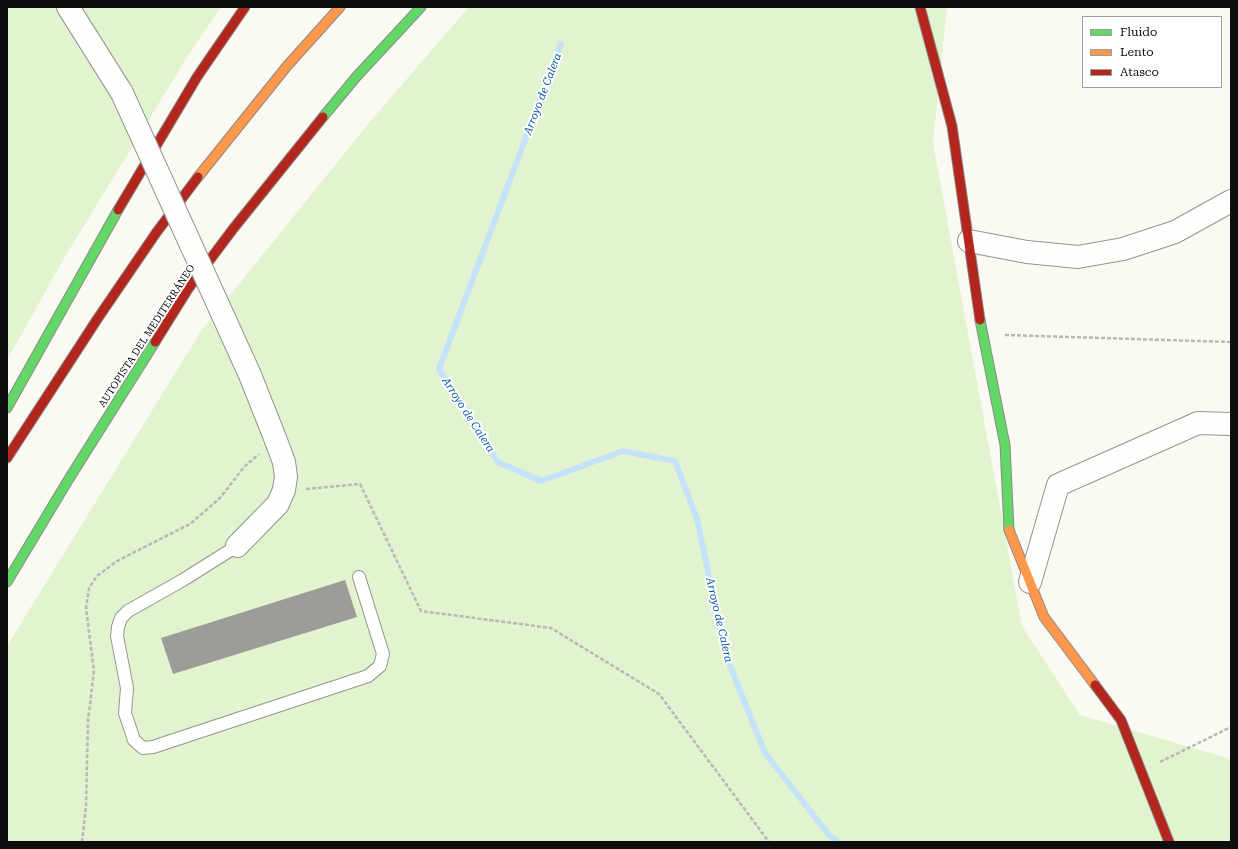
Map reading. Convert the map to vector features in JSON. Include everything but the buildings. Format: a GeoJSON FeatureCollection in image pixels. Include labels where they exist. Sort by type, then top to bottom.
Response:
{"type":"FeatureCollection","features":[{"type":"Feature","properties":{"kind":"main road"},"geometry":{"type":"LineString","coordinates":[[7,408],[134,182],[197,77],[245,7]]}},
{"type":"Feature","properties":{"kind":"main road"},"geometry":{"type":"LineString","coordinates":[[7,458],[98,318],[193,183],[287,66],[340,7]]}},
{"type":"Feature","properties":{"kind":"main road","name":"AUTOPISTA DEL MEDITERRÁNEO"},"geometry":{"type":"LineString","coordinates":[[7,582],[67,482],[188,290],[232,229],[357,76],[421,7]]}},
{"type":"Feature","properties":{"kind":"main road"},"geometry":{"type":"LineString","coordinates":[[920,7],[952,126],[982,334],[1005,445],[1009,529],[1044,617],[1121,720],[1170,842]]}},
{"type":"Feature","properties":{"kind":"street"},"geometry":{"type":"LineString","coordinates":[[68,7],[122,93],[250,375],[284,462],[286,477],[284,490],[278,504],[237,546]]}},
{"type":"Feature","properties":{"kind":"street"},"geometry":{"type":"LineString","coordinates":[[969,241],[1026,252],[1078,257],[1123,249],[1174,232],[1231,201]]}},
{"type":"Feature","properties":{"kind":"street"},"geometry":{"type":"LineString","coordinates":[[1030,582],[1058,484],[1198,423],[1231,424]]}},
{"type":"Feature","properties":{"kind":"lane"},"geometry":{"type":"LineString","coordinates":[[237,546],[183,580],[128,611],[121,618],[117,636],[127,688],[125,712],[134,740],[143,748],[153,747],[368,676],[380,666],[383,654],[359,577]]}},
{"type":"Feature","properties":{"kind":"path"},"geometry":{"type":"LineString","coordinates":[[982,334],[1231,342]]}},
{"type":"Feature","properties":{"kind":"path"},"geometry":{"type":"LineString","coordinates":[[284,490],[360,484],[421,611],[551,628],[659,694],[769,842]]}},
{"type":"Feature","properties":{"kind":"path"},"geometry":{"type":"LineString","coordinates":[[1141,771],[1231,727]]}},
{"type":"Feature","properties":{"kind":"green space"},"geometry":{"type":"Polygon","coordinates":[[[7,7],[221,7],[189,54],[66,255],[7,360],[7,7]]]}},
{"type":"Feature","properties":{"kind":"green space"},"geometry":{"type":"Polygon","coordinates":[[[469,7],[947,7],[933,143],[1022,626],[1080,715],[1231,759],[1231,842],[7,842],[7,646],[201,331],[373,118],[469,7]]]}},
{"type":"Feature","properties":{"kind":"waterway","name":"Arroyo de Calera"},"geometry":{"type":"LineString","coordinates":[[561,44],[439,369],[498,462],[541,481],[623,451],[675,461],[697,519],[725,653],[765,753],[829,835],[838,842]]}},
{"type":"Feature","properties":{"kind":"traffic: fast"},"geometry":{"type":"LineString","coordinates":[[323,117],[357,76],[421,7]]}},
{"type":"Feature","properties":{"kind":"traffic: fast"},"geometry":{"type":"LineString","coordinates":[[7,408],[118,210]]}},
{"type":"Feature","properties":{"kind":"traffic: fast"},"geometry":{"type":"LineString","coordinates":[[980,320],[1005,445],[1009,530]]}},
{"type":"Feature","properties":{"kind":"traffic: fast"},"geometry":{"type":"LineString","coordinates":[[7,582],[67,482],[155,342]]}},
{"type":"Feature","properties":{"kind":"traffic: slow"},"geometry":{"type":"LineString","coordinates":[[198,177],[287,66],[340,7]]}},
{"type":"Feature","properties":{"kind":"traffic: slow"},"geometry":{"type":"LineString","coordinates":[[1009,530],[1044,617],[1095,685]]}},
{"type":"Feature","properties":{"kind":"traffic: jam"},"geometry":{"type":"LineString","coordinates":[[118,210],[197,77],[245,7]]}},
{"type":"Feature","properties":{"kind":"traffic: jam"},"geometry":{"type":"LineString","coordinates":[[920,7],[952,126],[980,320]]}},
{"type":"Feature","properties":{"kind":"traffic: jam"},"geometry":{"type":"LineString","coordinates":[[155,342],[188,289],[233,229],[323,117]]}},
{"type":"Feature","properties":{"kind":"traffic: jam"},"geometry":{"type":"LineString","coordinates":[[7,458],[98,318],[156,233],[198,177]]}},
{"type":"Feature","properties":{"kind":"traffic: jam"},"geometry":{"type":"LineString","coordinates":[[1095,685],[1121,720],[1169,842]]}}]}
